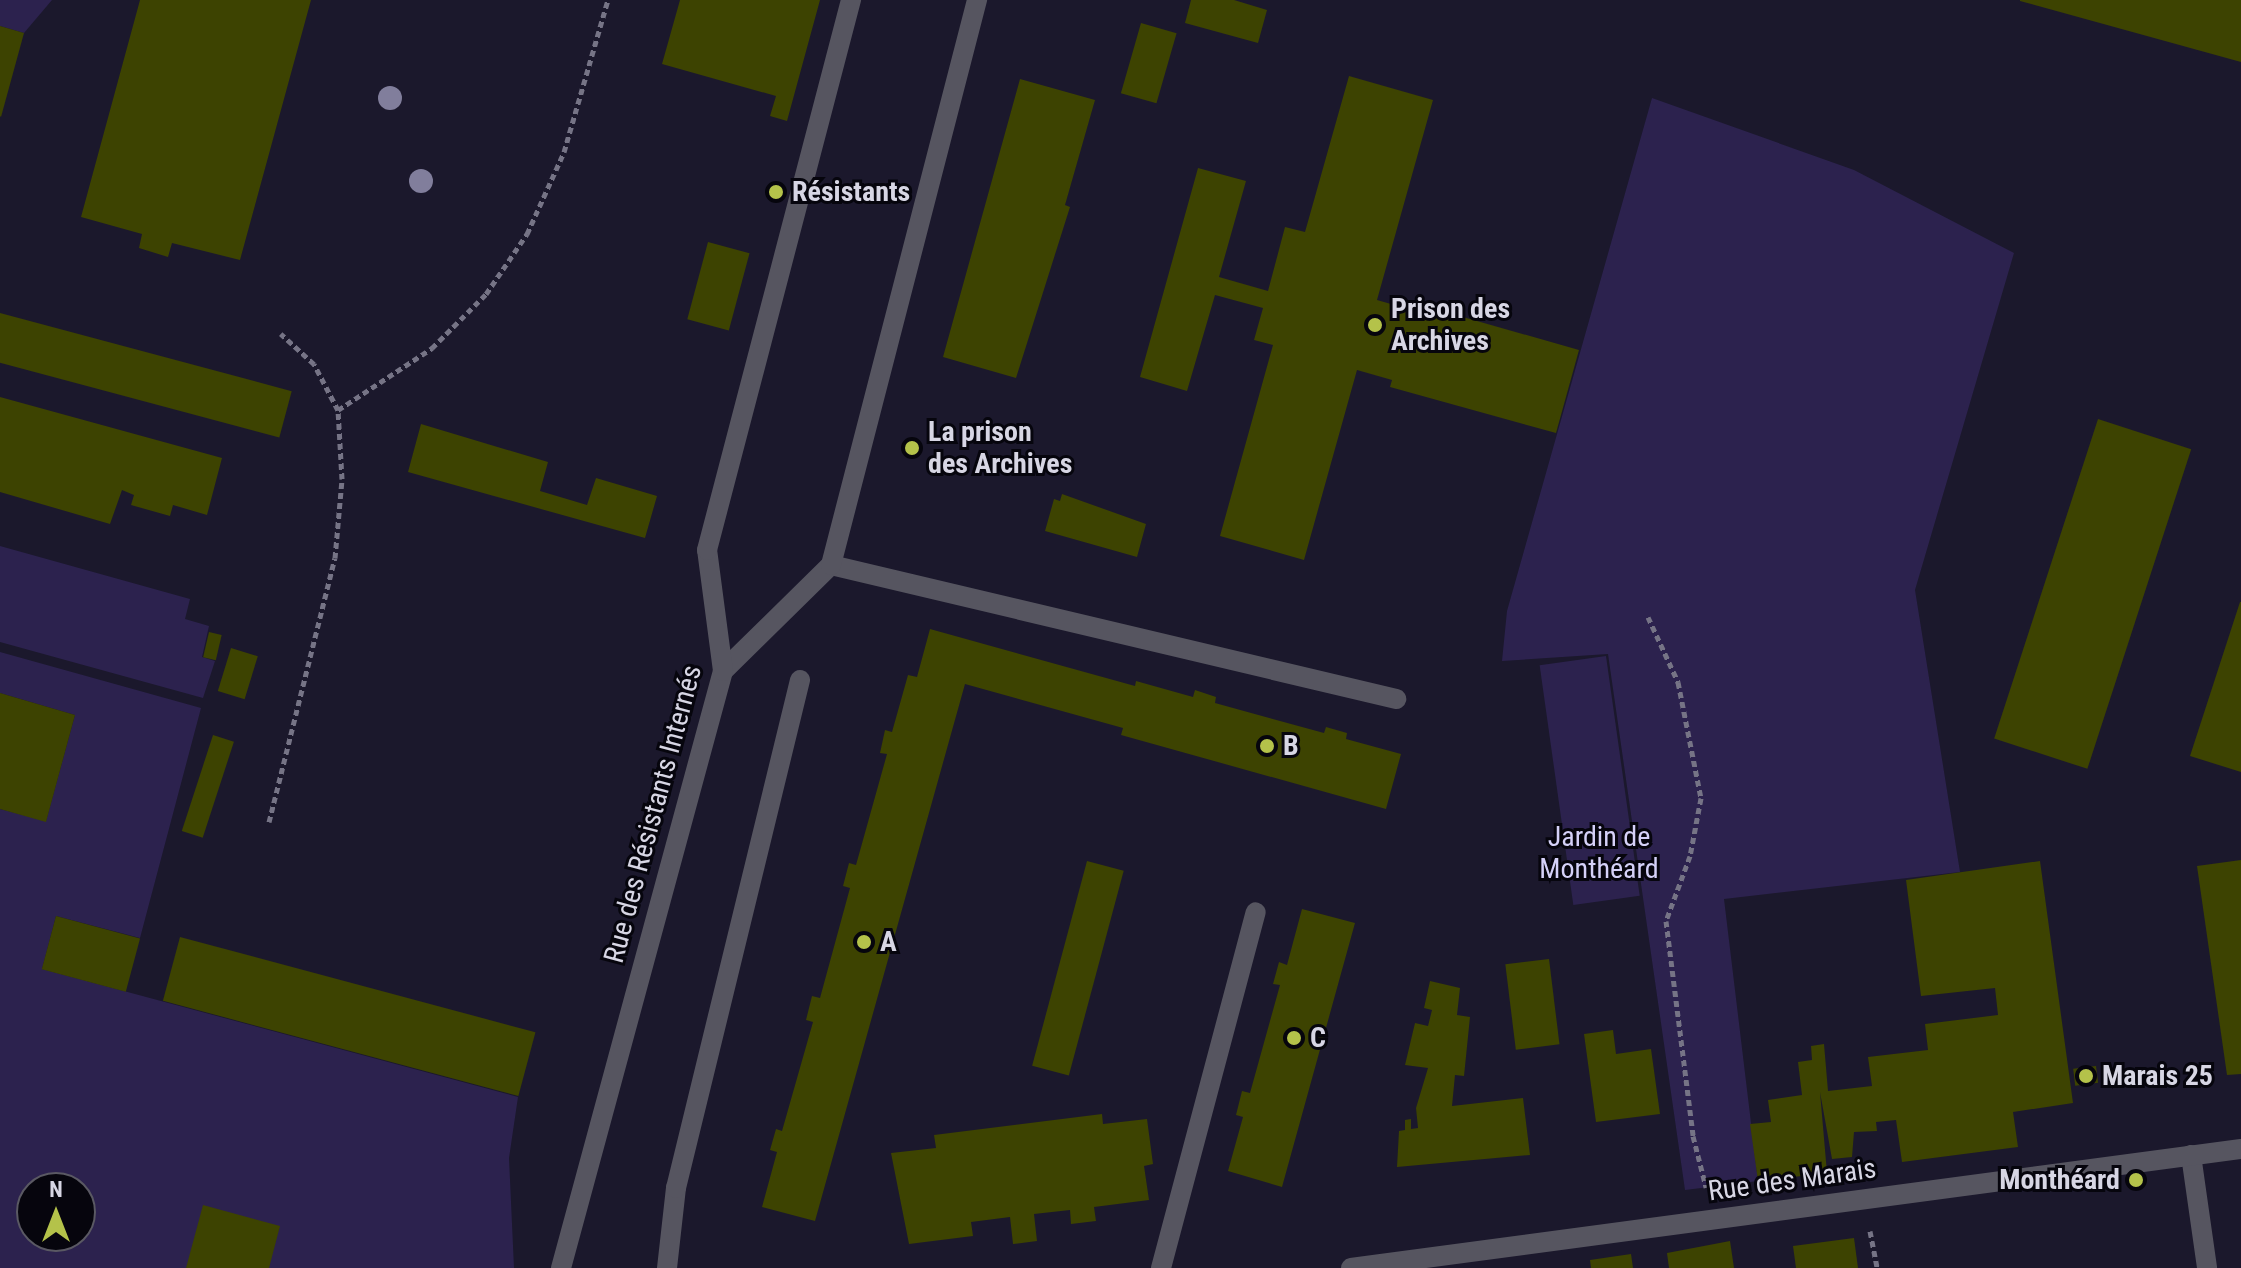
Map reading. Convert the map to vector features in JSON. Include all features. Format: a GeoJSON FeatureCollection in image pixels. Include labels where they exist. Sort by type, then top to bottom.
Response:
{"type":"FeatureCollection","features":[{"type":"Feature","properties":{"kind":"street","name":"Rue des Résistants Internés"},"geometry":{"type":"LineString","coordinates":[[561,1268],[723,671],[707,550],[851,0]]}},
{"type":"Feature","properties":{"kind":"street"},"geometry":{"type":"LineString","coordinates":[[723,671],[831,565],[977,0]]}},
{"type":"Feature","properties":{"kind":"street"},"geometry":{"type":"LineString","coordinates":[[831,565],[1396,699]]}},
{"type":"Feature","properties":{"kind":"street"},"geometry":{"type":"LineString","coordinates":[[667,1268],[676,1188],[800,680]]}},
{"type":"Feature","properties":{"kind":"street"},"geometry":{"type":"LineString","coordinates":[[1161,1268],[1256,912]]}},
{"type":"Feature","properties":{"kind":"street","name":"Rue des Marais"},"geometry":{"type":"LineString","coordinates":[[1351,1268],[2241,1149]]}},
{"type":"Feature","properties":{"kind":"street"},"geometry":{"type":"LineString","coordinates":[[2191,1155],[2207,1268]]}},
{"type":"Feature","properties":{"kind":"path"},"geometry":{"type":"LineString","coordinates":[[338,410],[432,348],[486,294],[527,234],[564,152],[608,0]]}},
{"type":"Feature","properties":{"kind":"path"},"geometry":{"type":"LineString","coordinates":[[269,822],[335,558],[342,479],[338,410],[314,364],[281,334]]}},
{"type":"Feature","properties":{"kind":"path"},"geometry":{"type":"LineString","coordinates":[[1648,617],[1678,682],[1701,798],[1690,856],[1666,921],[1700,1162]]}},
{"type":"Feature","properties":{"kind":"green space"},"geometry":{"type":"Polygon","coordinates":[[[0,0],[52,0],[24,33],[0,26],[0,0]]]}},
{"type":"Feature","properties":{"kind":"green space"},"geometry":{"type":"Polygon","coordinates":[[[1652,98],[1854,170],[2014,253],[1915,590],[1960,872],[1724,899],[1758,1181],[1685,1190],[1608,654],[1502,661],[1507,611],[1652,98]]]}},
{"type":"Feature","properties":{"kind":"green space"},"geometry":{"type":"Polygon","coordinates":[[[0,546],[190,599],[185,619],[209,626],[202,657],[215,661],[203,698],[0,642],[0,546]]]}},
{"type":"Feature","properties":{"kind":"green space"},"geometry":{"type":"Polygon","coordinates":[[[0,652],[201,708],[140,938],[56,916],[42,969],[518,1097],[509,1158],[514,1268],[0,1268],[0,809],[46,821],[75,715],[0,693],[0,652]]]}},
{"type":"Feature","properties":{"kind":"green space","name":"Jardin de Monthéard"},"geometry":{"type":"Polygon","coordinates":[[[1606,656],[1640,896],[1573,905],[1540,665],[1606,656]]]}},
{"type":"Feature","properties":{"kind":"building"},"geometry":{"type":"Polygon","coordinates":[[[140,0],[311,0],[240,260],[172,243],[168,257],[139,248],[142,234],[81,217],[140,0]]]}},
{"type":"Feature","properties":{"kind":"building"},"geometry":{"type":"Polygon","coordinates":[[[680,0],[820,0],[787,121],[770,116],[776,96],[662,64],[680,0]]]}},
{"type":"Feature","properties":{"kind":"building"},"geometry":{"type":"Polygon","coordinates":[[[1191,0],[1234,0],[1267,10],[1258,43],[1185,23],[1191,0]]]}},
{"type":"Feature","properties":{"kind":"building"},"geometry":{"type":"Polygon","coordinates":[[[2241,0],[2241,62],[2020,1],[2241,0]]]}},
{"type":"Feature","properties":{"kind":"building"},"geometry":{"type":"Polygon","coordinates":[[[1141,23],[1177,33],[1156,103],[1121,93],[1141,23]]]}},
{"type":"Feature","properties":{"kind":"building"},"geometry":{"type":"Polygon","coordinates":[[[0,26],[24,33],[1,117],[0,116],[0,26]]]}},
{"type":"Feature","properties":{"kind":"building","name":"Prison des Archives"},"geometry":{"type":"Polygon","coordinates":[[[1349,76],[1433,100],[1377,300],[1412,310],[1414,303],[1579,350],[1556,433],[1390,387],[1392,380],[1357,370],[1304,560],[1220,536],[1273,345],[1254,340],[1263,308],[1215,295],[1187,391],[1140,377],[1198,168],[1246,181],[1219,277],[1268,291],[1285,227],[1305,232],[1349,76]]]}},
{"type":"Feature","properties":{"kind":"building"},"geometry":{"type":"Polygon","coordinates":[[[1020,79],[1095,100],[1065,205],[1070,207],[1016,378],[943,357],[1020,79]]]}},
{"type":"Feature","properties":{"kind":"building"},"geometry":{"type":"Polygon","coordinates":[[[708,242],[750,253],[729,330],[687,319],[708,242]]]}},
{"type":"Feature","properties":{"kind":"building"},"geometry":{"type":"Polygon","coordinates":[[[0,313],[292,391],[279,438],[0,363],[0,313]]]}},
{"type":"Feature","properties":{"kind":"building"},"geometry":{"type":"Polygon","coordinates":[[[0,397],[222,458],[207,515],[173,505],[170,516],[131,505],[134,495],[122,490],[110,524],[0,492],[0,397]]]}},
{"type":"Feature","properties":{"kind":"building"},"geometry":{"type":"Polygon","coordinates":[[[2098,419],[2191,449],[2087,769],[1994,739],[2098,419]]]}},
{"type":"Feature","properties":{"kind":"building"},"geometry":{"type":"Polygon","coordinates":[[[421,424],[548,462],[540,491],[587,505],[596,478],[657,496],[645,538],[408,472],[421,424]]]}},
{"type":"Feature","properties":{"kind":"building"},"geometry":{"type":"Polygon","coordinates":[[[1062,494],[1146,524],[1137,557],[1045,531],[1054,499],[1060,501],[1062,494]]]}},
{"type":"Feature","properties":{"kind":"building"},"geometry":{"type":"Polygon","coordinates":[[[2241,602],[2241,772],[2190,756],[2241,602]]]}},
{"type":"Feature","properties":{"kind":"building","name":"A"},"geometry":{"type":"Polygon","coordinates":[[[930,629],[1135,686],[1136,681],[1193,697],[1195,690],[1216,697],[1215,703],[1324,733],[1326,727],[1347,733],[1346,739],[1401,754],[1386,809],[1121,735],[1123,728],[965,684],[815,1221],[762,1207],[777,1152],[770,1150],[776,1129],[782,1131],[813,1022],[806,1020],[812,996],[820,998],[850,888],[843,886],[849,863],[856,865],[887,754],[880,753],[885,730],[892,732],[908,675],[917,677],[930,629]]]}},
{"type":"Feature","properties":{"kind":"building"},"geometry":{"type":"Polygon","coordinates":[[[209,632],[222,635],[216,660],[203,657],[209,632]]]}},
{"type":"Feature","properties":{"kind":"building"},"geometry":{"type":"Polygon","coordinates":[[[231,648],[258,656],[245,699],[218,691],[231,648]]]}},
{"type":"Feature","properties":{"kind":"building"},"geometry":{"type":"Polygon","coordinates":[[[0,693],[75,715],[46,822],[0,809],[0,693]]]}},
{"type":"Feature","properties":{"kind":"building"},"geometry":{"type":"Polygon","coordinates":[[[213,735],[234,742],[203,838],[182,831],[213,735]]]}},
{"type":"Feature","properties":{"kind":"building"},"geometry":{"type":"Polygon","coordinates":[[[2241,860],[2241,1074],[2227,1075],[2197,866],[2241,860]]]}},
{"type":"Feature","properties":{"kind":"building"},"geometry":{"type":"Polygon","coordinates":[[[1087,861],[1124,871],[1069,1076],[1032,1066],[1087,861]]]}},
{"type":"Feature","properties":{"kind":"building"},"geometry":{"type":"Polygon","coordinates":[[[2040,861],[2073,1103],[2013,1112],[2018,1147],[1902,1162],[1896,1120],[1876,1122],[1877,1131],[1854,1132],[1852,1157],[1832,1159],[1820,1092],[1827,1173],[1758,1181],[1750,1124],[1771,1122],[1768,1100],[1802,1095],[1798,1062],[1812,1060],[1811,1046],[1824,1044],[1828,1091],[1872,1086],[1868,1057],[1928,1050],[1925,1024],[1998,1015],[1995,988],[1921,996],[1906,880],[2040,861]]]}},
{"type":"Feature","properties":{"kind":"building","name":"C"},"geometry":{"type":"Polygon","coordinates":[[[1302,909],[1355,923],[1282,1187],[1228,1171],[1243,1117],[1236,1115],[1242,1091],[1250,1093],[1280,985],[1273,984],[1279,962],[1287,965],[1302,909]]]}},
{"type":"Feature","properties":{"kind":"building"},"geometry":{"type":"Polygon","coordinates":[[[56,916],[140,939],[126,992],[42,969],[56,916]]]}},
{"type":"Feature","properties":{"kind":"building"},"geometry":{"type":"Polygon","coordinates":[[[180,937],[535,1032],[518,1096],[163,1001],[180,937]]]}},
{"type":"Feature","properties":{"kind":"building"},"geometry":{"type":"Polygon","coordinates":[[[1549,959],[1559,1044],[1516,1050],[1505,964],[1549,959]]]}},
{"type":"Feature","properties":{"kind":"building"},"geometry":{"type":"Polygon","coordinates":[[[1430,981],[1460,988],[1457,1015],[1470,1017],[1464,1076],[1455,1075],[1452,1106],[1523,1098],[1530,1155],[1397,1167],[1399,1131],[1405,1130],[1405,1120],[1411,1119],[1411,1129],[1418,1128],[1416,1108],[1428,1068],[1405,1065],[1415,1023],[1428,1026],[1432,1010],[1424,1008],[1430,981]]]}},
{"type":"Feature","properties":{"kind":"building"},"geometry":{"type":"Polygon","coordinates":[[[1613,1030],[1616,1054],[1651,1049],[1660,1114],[1596,1122],[1584,1034],[1613,1030]]]}},
{"type":"Feature","properties":{"kind":"building","name":"Marais 25"},"geometry":{"type":"Polygon","coordinates":[[[2096,1066],[2098,1083],[2075,1086],[2073,1069],[2096,1066]]]}},
{"type":"Feature","properties":{"kind":"building"},"geometry":{"type":"Polygon","coordinates":[[[1102,1114],[1103,1124],[1147,1119],[1153,1164],[1144,1166],[1149,1200],[1094,1207],[1096,1221],[1071,1224],[1070,1210],[1034,1214],[1037,1241],[1013,1244],[1010,1217],[971,1222],[973,1236],[909,1244],[891,1153],[936,1148],[934,1135],[1102,1114]]]}},
{"type":"Feature","properties":{"kind":"building"},"geometry":{"type":"Polygon","coordinates":[[[203,1205],[280,1226],[269,1268],[186,1268],[203,1205]]]}},
{"type":"Feature","properties":{"kind":"building"},"geometry":{"type":"Polygon","coordinates":[[[1854,1238],[1858,1268],[1796,1268],[1793,1246],[1854,1238]]]}},
{"type":"Feature","properties":{"kind":"building"},"geometry":{"type":"Polygon","coordinates":[[[1730,1241],[1734,1268],[1669,1268],[1667,1253],[1730,1241]]]}},
{"type":"Feature","properties":{"kind":"building"},"geometry":{"type":"Polygon","coordinates":[[[1631,1254],[1633,1268],[1591,1268],[1590,1260],[1631,1254]]]}},
{"type":"Feature","properties":{"kind":"place","name":"Résistants"},"geometry":{"type":"Point","coordinates":[776,192]}},
{"type":"Feature","properties":{"kind":"place","name":"Prison des Archives"},"geometry":{"type":"Point","coordinates":[1375,325]}},
{"type":"Feature","properties":{"kind":"place","name":"La prison des Archives"},"geometry":{"type":"Point","coordinates":[912,448]}},
{"type":"Feature","properties":{"kind":"place","name":"B"},"geometry":{"type":"Point","coordinates":[1267,746]}},
{"type":"Feature","properties":{"kind":"place","name":"A"},"geometry":{"type":"Point","coordinates":[864,942]}},
{"type":"Feature","properties":{"kind":"place","name":"C"},"geometry":{"type":"Point","coordinates":[1294,1038]}},
{"type":"Feature","properties":{"kind":"place","name":"Marais 25"},"geometry":{"type":"Point","coordinates":[2086,1076]}},
{"type":"Feature","properties":{"kind":"place","name":"Monthéard"},"geometry":{"type":"Point","coordinates":[2136,1180]}}]}
